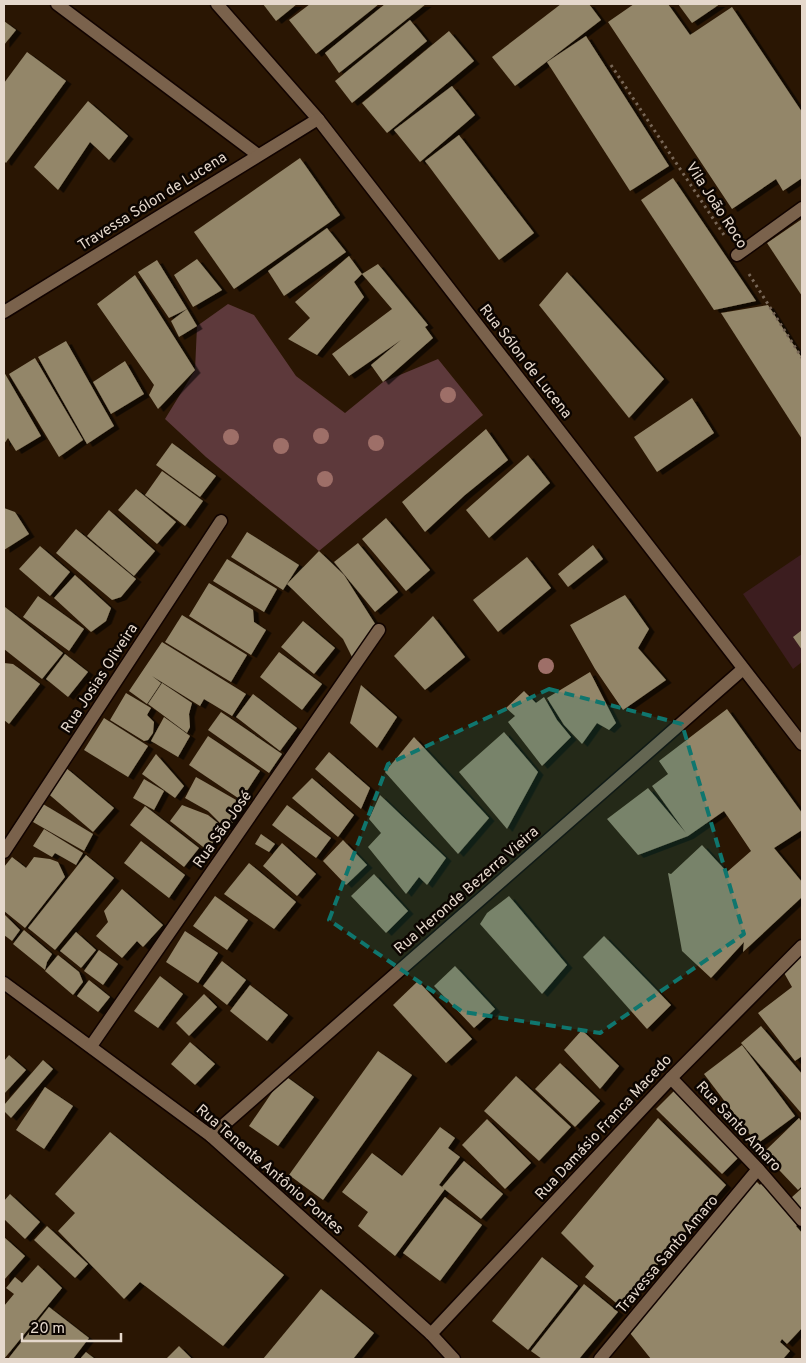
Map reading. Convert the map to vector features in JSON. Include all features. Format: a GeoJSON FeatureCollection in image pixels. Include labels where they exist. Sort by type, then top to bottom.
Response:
{"type":"FeatureCollection","features":[{"type":"Feature","properties":{"kind":"street"},"geometry":{"type":"LineString","coordinates":[[57,4],[258,154]]}},
{"type":"Feature","properties":{"kind":"street","name":"Rua Sólon de Lucena"},"geometry":{"type":"LineString","coordinates":[[217,4],[318,119],[802,744]]}},
{"type":"Feature","properties":{"kind":"street","name":"Travessa Sólon de Lucena"},"geometry":{"type":"LineString","coordinates":[[4,312],[258,154],[318,119]]}},
{"type":"Feature","properties":{"kind":"street"},"geometry":{"type":"LineString","coordinates":[[737,255],[802,208]]}},
{"type":"Feature","properties":{"kind":"street","name":"Rua Josias Oliveira"},"geometry":{"type":"LineString","coordinates":[[4,852],[221,522]]}},
{"type":"Feature","properties":{"kind":"street","name":"Rua São José"},"geometry":{"type":"LineString","coordinates":[[91,1046],[379,630]]}},
{"type":"Feature","properties":{"kind":"street","name":"Rua Heronde Bezerra Vieira"},"geometry":{"type":"LineString","coordinates":[[211,1136],[743,669]]}},
{"type":"Feature","properties":{"kind":"street","name":"Rua Damásio Franca Macedo"},"geometry":{"type":"LineString","coordinates":[[431,1334],[671,1078],[802,946]]}},
{"type":"Feature","properties":{"kind":"street","name":"Rua Tenente Antônio Pontes"},"geometry":{"type":"LineString","coordinates":[[4,982],[211,1136],[431,1334],[454,1359]]}},
{"type":"Feature","properties":{"kind":"street","name":"Rua Santo Amaro"},"geometry":{"type":"LineString","coordinates":[[671,1078],[758,1169],[802,1220]]}},
{"type":"Feature","properties":{"kind":"street","name":"Travessa Santo Amaro"},"geometry":{"type":"LineString","coordinates":[[600,1359],[758,1169]]}},
{"type":"Feature","properties":{"kind":"path","name":"Vila João Roco"},"geometry":{"type":"LineString","coordinates":[[611,65],[737,255],[802,358]]}},
{"type":"Feature","properties":{"kind":"highlighted area"},"geometry":{"type":"Polygon","coordinates":[[[549,689],[682,724],[744,934],[600,1033],[463,1012],[329,920],[388,764],[549,689]]]}},
{"type":"Feature","properties":{"kind":"shaded area"},"geometry":{"type":"Polygon","coordinates":[[[228,304],[254,315],[296,376],[345,413],[383,382],[438,359],[483,415],[319,551],[206,457],[165,419],[195,370],[197,326],[228,304]]]}},
{"type":"Feature","properties":{"kind":"shaded area"},"geometry":{"type":"Polygon","coordinates":[[[802,554],[802,662],[793,669],[743,594],[802,554]]]}},
{"type":"Feature","properties":{"kind":"building"},"geometry":{"type":"Polygon","coordinates":[[[263,4],[297,4],[276,21],[263,4]]]}},
{"type":"Feature","properties":{"kind":"building"},"geometry":{"type":"Polygon","coordinates":[[[310,4],[379,4],[316,54],[289,20],[310,4]]]}},
{"type":"Feature","properties":{"kind":"building"},"geometry":{"type":"Polygon","coordinates":[[[385,4],[426,4],[339,73],[325,53],[385,4]]]}},
{"type":"Feature","properties":{"kind":"building"},"geometry":{"type":"Polygon","coordinates":[[[561,4],[589,4],[601,20],[515,86],[492,57],[561,4]]]}},
{"type":"Feature","properties":{"kind":"building"},"geometry":{"type":"Polygon","coordinates":[[[634,4],[668,4],[690,35],[732,7],[802,112],[802,178],[783,191],[776,179],[732,209],[608,22],[634,4]]]}},
{"type":"Feature","properties":{"kind":"building"},"geometry":{"type":"Polygon","coordinates":[[[678,4],[720,4],[692,23],[678,4]]]}},
{"type":"Feature","properties":{"kind":"building"},"geometry":{"type":"Polygon","coordinates":[[[410,20],[427,41],[352,103],[335,81],[410,20]]]}},
{"type":"Feature","properties":{"kind":"building"},"geometry":{"type":"Polygon","coordinates":[[[4,21],[16,30],[4,45],[4,21]]]}},
{"type":"Feature","properties":{"kind":"building"},"geometry":{"type":"Polygon","coordinates":[[[449,31],[474,61],[387,133],[362,103],[449,31]]]}},
{"type":"Feature","properties":{"kind":"building"},"geometry":{"type":"Polygon","coordinates":[[[586,36],[669,166],[630,191],[547,62],[586,36]]]}},
{"type":"Feature","properties":{"kind":"building"},"geometry":{"type":"Polygon","coordinates":[[[27,52],[66,81],[6,163],[4,161],[4,83],[27,52]]]}},
{"type":"Feature","properties":{"kind":"building"},"geometry":{"type":"Polygon","coordinates":[[[452,86],[475,115],[420,162],[394,130],[452,86]]]}},
{"type":"Feature","properties":{"kind":"building"},"geometry":{"type":"Polygon","coordinates":[[[88,101],[128,136],[109,160],[90,142],[58,190],[34,167],[88,101]]]}},
{"type":"Feature","properties":{"kind":"building"},"geometry":{"type":"Polygon","coordinates":[[[459,135],[534,233],[499,260],[425,161],[459,135]]]}},
{"type":"Feature","properties":{"kind":"building"},"geometry":{"type":"Polygon","coordinates":[[[300,158],[340,215],[234,289],[194,232],[300,158]]]}},
{"type":"Feature","properties":{"kind":"building"},"geometry":{"type":"Polygon","coordinates":[[[673,178],[756,301],[714,310],[641,200],[673,178]]]}},
{"type":"Feature","properties":{"kind":"building"},"geometry":{"type":"Polygon","coordinates":[[[802,219],[802,296],[767,243],[802,219]]]}},
{"type":"Feature","properties":{"kind":"building"},"geometry":{"type":"Polygon","coordinates":[[[327,228],[346,252],[284,296],[268,271],[327,228]]]}},
{"type":"Feature","properties":{"kind":"building"},"geometry":{"type":"Polygon","coordinates":[[[349,256],[362,274],[354,282],[364,297],[317,355],[288,339],[310,318],[295,302],[349,256]]]}},
{"type":"Feature","properties":{"kind":"building"},"geometry":{"type":"Polygon","coordinates":[[[197,259],[222,290],[193,307],[174,275],[197,259]]]}},
{"type":"Feature","properties":{"kind":"building"},"geometry":{"type":"Polygon","coordinates":[[[157,260],[187,309],[169,318],[138,272],[157,260]]]}},
{"type":"Feature","properties":{"kind":"building"},"geometry":{"type":"Polygon","coordinates":[[[378,264],[428,325],[425,327],[433,338],[383,382],[371,365],[401,340],[349,376],[332,354],[392,309],[362,274],[378,264]]]}},
{"type":"Feature","properties":{"kind":"building"},"geometry":{"type":"Polygon","coordinates":[[[567,272],[664,379],[629,418],[539,305],[567,272]]]}},
{"type":"Feature","properties":{"kind":"building"},"geometry":{"type":"Polygon","coordinates":[[[135,275],[195,370],[158,409],[149,395],[154,385],[97,304],[135,275]]]}},
{"type":"Feature","properties":{"kind":"building"},"geometry":{"type":"Polygon","coordinates":[[[768,305],[802,358],[802,439],[721,313],[768,305]]]}},
{"type":"Feature","properties":{"kind":"building"},"geometry":{"type":"Polygon","coordinates":[[[187,309],[197,326],[179,337],[171,321],[187,309]]]}},
{"type":"Feature","properties":{"kind":"building"},"geometry":{"type":"Polygon","coordinates":[[[66,341],[114,426],[87,444],[38,357],[66,341]]]}},
{"type":"Feature","properties":{"kind":"building"},"geometry":{"type":"Polygon","coordinates":[[[35,358],[83,440],[59,457],[9,374],[35,358]]]}},
{"type":"Feature","properties":{"kind":"building"},"geometry":{"type":"Polygon","coordinates":[[[125,361],[144,394],[111,414],[93,382],[125,361]]]}},
{"type":"Feature","properties":{"kind":"building"},"geometry":{"type":"Polygon","coordinates":[[[4,372],[41,436],[16,451],[8,438],[4,444],[4,372]]]}},
{"type":"Feature","properties":{"kind":"building"},"geometry":{"type":"Polygon","coordinates":[[[692,398],[714,433],[657,472],[634,437],[692,398]]]}},
{"type":"Feature","properties":{"kind":"building"},"geometry":{"type":"Polygon","coordinates":[[[486,429],[508,460],[465,495],[425,532],[402,502],[486,429]]]}},
{"type":"Feature","properties":{"kind":"building"},"geometry":{"type":"Polygon","coordinates":[[[172,443],[216,476],[200,497],[156,465],[172,443]]]}},
{"type":"Feature","properties":{"kind":"building"},"geometry":{"type":"Polygon","coordinates":[[[528,455],[550,483],[489,538],[466,510],[528,455]]]}},
{"type":"Feature","properties":{"kind":"building"},"geometry":{"type":"Polygon","coordinates":[[[162,471],[203,501],[185,526],[145,495],[162,471]]]}},
{"type":"Feature","properties":{"kind":"building"},"geometry":{"type":"Polygon","coordinates":[[[136,489],[176,522],[157,544],[118,510],[136,489]]]}},
{"type":"Feature","properties":{"kind":"building"},"geometry":{"type":"Polygon","coordinates":[[[4,508],[15,512],[29,534],[4,550],[4,508]]]}},
{"type":"Feature","properties":{"kind":"building"},"geometry":{"type":"Polygon","coordinates":[[[109,510],[155,551],[134,576],[87,536],[109,510]]]}},
{"type":"Feature","properties":{"kind":"building"},"geometry":{"type":"Polygon","coordinates":[[[386,518],[430,570],[406,591],[362,539],[386,518]]]}},
{"type":"Feature","properties":{"kind":"building"},"geometry":{"type":"Polygon","coordinates":[[[76,529],[136,579],[121,597],[112,600],[56,553],[76,529]]]}},
{"type":"Feature","properties":{"kind":"building"},"geometry":{"type":"Polygon","coordinates":[[[247,532],[299,565],[283,590],[231,557],[247,532]]]}},
{"type":"Feature","properties":{"kind":"building"},"geometry":{"type":"Polygon","coordinates":[[[358,543],[398,592],[375,612],[334,562],[358,543]]]}},
{"type":"Feature","properties":{"kind":"building"},"geometry":{"type":"Polygon","coordinates":[[[593,545],[603,559],[568,587],[558,574],[593,545]]]}},
{"type":"Feature","properties":{"kind":"building"},"geometry":{"type":"Polygon","coordinates":[[[40,546],[70,572],[50,596],[19,569],[40,546]]]}},
{"type":"Feature","properties":{"kind":"building"},"geometry":{"type":"Polygon","coordinates":[[[319,551],[344,575],[379,630],[354,661],[343,639],[287,584],[319,551]]]}},
{"type":"Feature","properties":{"kind":"building"},"geometry":{"type":"Polygon","coordinates":[[[527,557],[551,588],[498,632],[473,600],[527,557]]]}},
{"type":"Feature","properties":{"kind":"building"},"geometry":{"type":"Polygon","coordinates":[[[227,559],[277,589],[264,612],[213,581],[227,559]]]}},
{"type":"Feature","properties":{"kind":"building"},"geometry":{"type":"Polygon","coordinates":[[[75,575],[111,608],[106,621],[91,632],[54,598],[75,575]]]}},
{"type":"Feature","properties":{"kind":"building"},"geometry":{"type":"Polygon","coordinates":[[[209,583],[253,610],[254,622],[266,630],[251,655],[189,616],[209,583]]]}},
{"type":"Feature","properties":{"kind":"building"},"geometry":{"type":"Polygon","coordinates":[[[625,595],[649,629],[638,648],[666,680],[623,710],[595,669],[570,625],[625,595]]]}},
{"type":"Feature","properties":{"kind":"building"},"geometry":{"type":"Polygon","coordinates":[[[38,596],[84,629],[69,651],[23,617],[38,596]]]}},
{"type":"Feature","properties":{"kind":"building"},"geometry":{"type":"Polygon","coordinates":[[[5,607],[63,653],[42,679],[4,649],[5,607]]]}},
{"type":"Feature","properties":{"kind":"building"},"geometry":{"type":"Polygon","coordinates":[[[182,615],[247,655],[231,682],[165,642],[182,615]]]}},
{"type":"Feature","properties":{"kind":"building"},"geometry":{"type":"Polygon","coordinates":[[[433,616],[465,657],[425,690],[394,656],[433,616]]]}},
{"type":"Feature","properties":{"kind":"building"},"geometry":{"type":"Polygon","coordinates":[[[303,621],[335,648],[314,674],[281,647],[303,621]]]}},
{"type":"Feature","properties":{"kind":"building"},"geometry":{"type":"Polygon","coordinates":[[[802,630],[802,650],[793,637],[802,630]]]}},
{"type":"Feature","properties":{"kind":"building"},"geometry":{"type":"Polygon","coordinates":[[[162,642],[246,694],[232,716],[204,699],[200,706],[152,676],[161,683],[147,704],[129,691],[162,642]]]}},
{"type":"Feature","properties":{"kind":"building"},"geometry":{"type":"Polygon","coordinates":[[[279,652],[322,684],[302,710],[260,677],[279,652]]]}},
{"type":"Feature","properties":{"kind":"building"},"geometry":{"type":"Polygon","coordinates":[[[65,654],[88,672],[68,697],[46,679],[65,654]]]}},
{"type":"Feature","properties":{"kind":"building"},"geometry":{"type":"Polygon","coordinates":[[[4,663],[13,664],[40,684],[9,724],[4,720],[4,663]]]}},
{"type":"Feature","properties":{"kind":"building"},"geometry":{"type":"Polygon","coordinates":[[[590,672],[616,723],[609,730],[597,723],[582,744],[564,725],[547,698],[590,672]]]}},
{"type":"Feature","properties":{"kind":"building"},"geometry":{"type":"Polygon","coordinates":[[[162,683],[192,703],[189,714],[190,727],[187,733],[148,704],[162,683]]]}},
{"type":"Feature","properties":{"kind":"building"},"geometry":{"type":"Polygon","coordinates":[[[361,685],[397,717],[377,748],[350,723],[361,685]]]}},
{"type":"Feature","properties":{"kind":"building"},"geometry":{"type":"Polygon","coordinates":[[[524,691],[536,703],[544,697],[557,720],[571,737],[542,766],[508,722],[515,716],[506,708],[524,691]]]}},
{"type":"Feature","properties":{"kind":"building"},"geometry":{"type":"Polygon","coordinates":[[[126,693],[151,708],[147,715],[154,722],[153,733],[148,740],[144,741],[110,720],[126,693]]]}},
{"type":"Feature","properties":{"kind":"building"},"geometry":{"type":"Polygon","coordinates":[[[253,694],[297,728],[280,751],[236,717],[253,694]]]}},
{"type":"Feature","properties":{"kind":"building"},"geometry":{"type":"Polygon","coordinates":[[[727,709],[802,813],[802,830],[774,848],[802,882],[802,897],[743,952],[744,942],[711,978],[682,951],[668,873],[671,874],[702,845],[727,872],[751,851],[724,811],[688,836],[638,855],[607,819],[648,788],[686,833],[652,786],[668,774],[659,761],[727,709]]]}},
{"type":"Feature","properties":{"kind":"building"},"geometry":{"type":"Polygon","coordinates":[[[221,712],[282,754],[269,773],[208,730],[221,712]]]}},
{"type":"Feature","properties":{"kind":"building"},"geometry":{"type":"Polygon","coordinates":[[[164,717],[190,736],[178,757],[151,741],[164,717]]]}},
{"type":"Feature","properties":{"kind":"building"},"geometry":{"type":"Polygon","coordinates":[[[104,718],[148,746],[128,777],[84,750],[104,718]]]}},
{"type":"Feature","properties":{"kind":"building"},"geometry":{"type":"Polygon","coordinates":[[[504,732],[538,772],[507,829],[459,772],[504,732]]]}},
{"type":"Feature","properties":{"kind":"building"},"geometry":{"type":"Polygon","coordinates":[[[208,736],[260,771],[241,800],[189,765],[208,736]]]}},
{"type":"Feature","properties":{"kind":"building"},"geometry":{"type":"Polygon","coordinates":[[[414,737],[489,818],[458,854],[385,772],[414,737]]]}},
{"type":"Feature","properties":{"kind":"building"},"geometry":{"type":"Polygon","coordinates":[[[329,752],[370,788],[361,809],[315,769],[329,752]]]}},
{"type":"Feature","properties":{"kind":"building"},"geometry":{"type":"Polygon","coordinates":[[[156,754],[184,786],[175,798],[142,774],[156,754]]]}},
{"type":"Feature","properties":{"kind":"building"},"geometry":{"type":"Polygon","coordinates":[[[65,767],[114,808],[93,832],[45,791],[65,767]]]}},
{"type":"Feature","properties":{"kind":"building"},"geometry":{"type":"Polygon","coordinates":[[[196,777],[243,804],[229,828],[224,827],[208,811],[185,798],[196,777]]]}},
{"type":"Feature","properties":{"kind":"building"},"geometry":{"type":"Polygon","coordinates":[[[312,778],[354,815],[338,837],[292,798],[312,778]]]}},
{"type":"Feature","properties":{"kind":"building"},"geometry":{"type":"Polygon","coordinates":[[[144,779],[164,791],[154,810],[133,798],[144,779]]]}},
{"type":"Feature","properties":{"kind":"building"},"geometry":{"type":"Polygon","coordinates":[[[380,795],[446,858],[427,885],[419,877],[406,894],[368,847],[381,833],[369,819],[380,795]]]}},
{"type":"Feature","properties":{"kind":"building"},"geometry":{"type":"Polygon","coordinates":[[[43,804],[93,834],[84,851],[33,822],[43,804]]]}},
{"type":"Feature","properties":{"kind":"building"},"geometry":{"type":"Polygon","coordinates":[[[182,805],[208,815],[224,828],[207,850],[170,821],[182,805]]]}},
{"type":"Feature","properties":{"kind":"building"},"geometry":{"type":"Polygon","coordinates":[[[287,805],[331,838],[316,858],[272,825],[287,805]]]}},
{"type":"Feature","properties":{"kind":"building"},"geometry":{"type":"Polygon","coordinates":[[[145,806],[199,848],[184,867],[130,825],[145,806]]]}},
{"type":"Feature","properties":{"kind":"building"},"geometry":{"type":"Polygon","coordinates":[[[44,829],[83,853],[76,865],[55,853],[52,857],[33,846],[44,829]]]}},
{"type":"Feature","properties":{"kind":"building"},"geometry":{"type":"Polygon","coordinates":[[[261,834],[275,844],[269,852],[255,844],[261,834]]]}},
{"type":"Feature","properties":{"kind":"building"},"geometry":{"type":"Polygon","coordinates":[[[343,840],[367,865],[346,885],[323,861],[343,840]]]}},
{"type":"Feature","properties":{"kind":"building"},"geometry":{"type":"Polygon","coordinates":[[[141,841],[185,875],[169,898],[124,863],[141,841]]]}},
{"type":"Feature","properties":{"kind":"building"},"geometry":{"type":"Polygon","coordinates":[[[282,843],[316,874],[297,896],[263,866],[282,843]]]}},
{"type":"Feature","properties":{"kind":"building"},"geometry":{"type":"Polygon","coordinates":[[[86,855],[114,878],[55,950],[28,928],[86,855]]]}},
{"type":"Feature","properties":{"kind":"building"},"geometry":{"type":"Polygon","coordinates":[[[12,857],[26,868],[34,857],[58,862],[65,877],[25,928],[4,911],[4,867],[12,857]]]}},
{"type":"Feature","properties":{"kind":"building"},"geometry":{"type":"Polygon","coordinates":[[[249,863],[296,902],[274,929],[224,894],[249,863]]]}},
{"type":"Feature","properties":{"kind":"building"},"geometry":{"type":"Polygon","coordinates":[[[374,874],[408,911],[386,933],[351,896],[374,874]]]}},
{"type":"Feature","properties":{"kind":"building"},"geometry":{"type":"Polygon","coordinates":[[[122,889],[163,925],[143,947],[137,941],[122,958],[96,936],[108,922],[104,911],[122,889]]]}},
{"type":"Feature","properties":{"kind":"building"},"geometry":{"type":"Polygon","coordinates":[[[215,896],[248,920],[227,950],[193,926],[215,896]]]}},
{"type":"Feature","properties":{"kind":"building"},"geometry":{"type":"Polygon","coordinates":[[[509,896],[567,965],[542,994],[480,924],[487,913],[509,896]]]}},
{"type":"Feature","properties":{"kind":"building"},"geometry":{"type":"Polygon","coordinates":[[[4,914],[20,930],[12,941],[4,935],[4,914]]]}},
{"type":"Feature","properties":{"kind":"building"},"geometry":{"type":"Polygon","coordinates":[[[24,930],[52,954],[45,970],[13,944],[24,930]]]}},
{"type":"Feature","properties":{"kind":"building"},"geometry":{"type":"Polygon","coordinates":[[[185,931],[218,953],[198,983],[166,962],[185,931]]]}},
{"type":"Feature","properties":{"kind":"building"},"geometry":{"type":"Polygon","coordinates":[[[76,932],[96,950],[81,968],[60,951],[76,932]]]}},
{"type":"Feature","properties":{"kind":"building"},"geometry":{"type":"Polygon","coordinates":[[[604,936],[671,1005],[647,1029],[583,957],[604,936]]]}},
{"type":"Feature","properties":{"kind":"building"},"geometry":{"type":"Polygon","coordinates":[[[99,950],[118,964],[103,985],[84,971],[99,950]]]}},
{"type":"Feature","properties":{"kind":"building"},"geometry":{"type":"Polygon","coordinates":[[[58,955],[79,972],[83,982],[73,995],[45,971],[58,955]]]}},
{"type":"Feature","properties":{"kind":"building"},"geometry":{"type":"Polygon","coordinates":[[[802,956],[802,1056],[795,1061],[758,1013],[792,987],[783,971],[802,956]]]}},
{"type":"Feature","properties":{"kind":"building"},"geometry":{"type":"Polygon","coordinates":[[[222,961],[246,980],[227,1005],[203,986],[222,961]]]}},
{"type":"Feature","properties":{"kind":"building"},"geometry":{"type":"Polygon","coordinates":[[[455,966],[495,1009],[474,1028],[434,986],[455,966]]]}},
{"type":"Feature","properties":{"kind":"building"},"geometry":{"type":"Polygon","coordinates":[[[160,976],[183,994],[158,1028],[134,1011],[160,976]]]}},
{"type":"Feature","properties":{"kind":"building"},"geometry":{"type":"Polygon","coordinates":[[[89,980],[110,997],[98,1012],[77,996],[89,980]]]}},
{"type":"Feature","properties":{"kind":"building"},"geometry":{"type":"Polygon","coordinates":[[[418,981],[472,1039],[446,1063],[393,1005],[418,981]]]}},
{"type":"Feature","properties":{"kind":"building"},"geometry":{"type":"Polygon","coordinates":[[[250,985],[288,1015],[267,1041],[230,1011],[250,985]]]}},
{"type":"Feature","properties":{"kind":"building"},"geometry":{"type":"Polygon","coordinates":[[[204,994],[217,1007],[189,1036],[176,1023],[204,994]]]}},
{"type":"Feature","properties":{"kind":"building"},"geometry":{"type":"Polygon","coordinates":[[[761,1026],[802,1074],[802,1114],[741,1043],[761,1026]]]}},
{"type":"Feature","properties":{"kind":"building"},"geometry":{"type":"Polygon","coordinates":[[[582,1030],[619,1066],[600,1089],[564,1050],[582,1030]]]}},
{"type":"Feature","properties":{"kind":"building"},"geometry":{"type":"Polygon","coordinates":[[[190,1042],[215,1064],[195,1085],[171,1064],[190,1042]]]}},
{"type":"Feature","properties":{"kind":"building"},"geometry":{"type":"Polygon","coordinates":[[[742,1045],[795,1116],[757,1144],[704,1074],[742,1045]]]}},
{"type":"Feature","properties":{"kind":"building"},"geometry":{"type":"Polygon","coordinates":[[[378,1051],[412,1075],[323,1200],[289,1175],[378,1051]]]}},
{"type":"Feature","properties":{"kind":"building"},"geometry":{"type":"Polygon","coordinates":[[[9,1055],[26,1070],[4,1094],[4,1061],[9,1055]]]}},
{"type":"Feature","properties":{"kind":"building"},"geometry":{"type":"Polygon","coordinates":[[[43,1060],[53,1069],[11,1118],[4,1111],[4,1105],[43,1060]]]}},
{"type":"Feature","properties":{"kind":"building"},"geometry":{"type":"Polygon","coordinates":[[[560,1063],[600,1101],[575,1127],[535,1089],[560,1063]]]}},
{"type":"Feature","properties":{"kind":"building"},"geometry":{"type":"Polygon","coordinates":[[[284,1075],[314,1097],[278,1146],[249,1126],[284,1075]]]}},
{"type":"Feature","properties":{"kind":"building"},"geometry":{"type":"Polygon","coordinates":[[[516,1076],[571,1127],[539,1161],[484,1111],[516,1076]]]}},
{"type":"Feature","properties":{"kind":"building"},"geometry":{"type":"Polygon","coordinates":[[[45,1087],[73,1106],[44,1149],[16,1130],[45,1087]]]}},
{"type":"Feature","properties":{"kind":"building"},"geometry":{"type":"Polygon","coordinates":[[[676,1089],[741,1155],[722,1174],[656,1109],[676,1089]]]}},
{"type":"Feature","properties":{"kind":"building"},"geometry":{"type":"Polygon","coordinates":[[[658,1118],[726,1185],[621,1307],[585,1277],[594,1266],[561,1233],[658,1118]]]}},
{"type":"Feature","properties":{"kind":"building"},"geometry":{"type":"Polygon","coordinates":[[[799,1118],[802,1122],[802,1186],[798,1190],[763,1153],[799,1118]]]}},
{"type":"Feature","properties":{"kind":"building"},"geometry":{"type":"Polygon","coordinates":[[[487,1119],[531,1163],[505,1189],[462,1145],[487,1119]]]}},
{"type":"Feature","properties":{"kind":"building"},"geometry":{"type":"Polygon","coordinates":[[[440,1127],[455,1138],[448,1148],[460,1157],[439,1185],[445,1189],[395,1256],[358,1226],[368,1212],[342,1192],[372,1153],[402,1176],[440,1127]]]}},
{"type":"Feature","properties":{"kind":"building"},"geometry":{"type":"Polygon","coordinates":[[[110,1132],[284,1275],[223,1346],[140,1282],[124,1299],[58,1231],[75,1213],[55,1194],[110,1132]]]}},
{"type":"Feature","properties":{"kind":"building"},"geometry":{"type":"Polygon","coordinates":[[[464,1161],[503,1194],[481,1219],[442,1187],[464,1161]]]}},
{"type":"Feature","properties":{"kind":"building"},"geometry":{"type":"Polygon","coordinates":[[[755,1180],[760,1185],[762,1183],[800,1222],[796,1226],[802,1233],[802,1328],[787,1344],[782,1339],[780,1342],[790,1351],[783,1359],[651,1359],[630,1333],[755,1180]]]}},
{"type":"Feature","properties":{"kind":"building"},"geometry":{"type":"Polygon","coordinates":[[[802,1188],[802,1211],[791,1198],[802,1188]]]}},
{"type":"Feature","properties":{"kind":"building"},"geometry":{"type":"Polygon","coordinates":[[[10,1194],[40,1222],[25,1239],[4,1219],[4,1201],[10,1194]]]}},
{"type":"Feature","properties":{"kind":"building"},"geometry":{"type":"Polygon","coordinates":[[[445,1197],[482,1225],[440,1281],[403,1253],[445,1197]]]}},
{"type":"Feature","properties":{"kind":"building"},"geometry":{"type":"Polygon","coordinates":[[[47,1226],[88,1264],[75,1278],[34,1240],[47,1226]]]}},
{"type":"Feature","properties":{"kind":"building"},"geometry":{"type":"Polygon","coordinates":[[[4,1237],[25,1256],[4,1280],[4,1237]]]}},
{"type":"Feature","properties":{"kind":"building"},"geometry":{"type":"Polygon","coordinates":[[[542,1257],[578,1286],[528,1350],[492,1321],[542,1257]]]}},
{"type":"Feature","properties":{"kind":"building"},"geometry":{"type":"Polygon","coordinates":[[[38,1265],[62,1288],[4,1359],[4,1306],[14,1294],[6,1288],[15,1277],[22,1283],[38,1265]]]}},
{"type":"Feature","properties":{"kind":"building"},"geometry":{"type":"Polygon","coordinates":[[[584,1284],[618,1312],[579,1359],[542,1359],[531,1351],[584,1284]]]}},
{"type":"Feature","properties":{"kind":"building"},"geometry":{"type":"Polygon","coordinates":[[[321,1289],[374,1333],[353,1359],[263,1359],[321,1289]]]}},
{"type":"Feature","properties":{"kind":"building"},"geometry":{"type":"Polygon","coordinates":[[[49,1307],[89,1338],[73,1359],[8,1359],[49,1307]]]}},
{"type":"Feature","properties":{"kind":"building"},"geometry":{"type":"Polygon","coordinates":[[[179,1346],[192,1359],[166,1359],[179,1346]]]}},
{"type":"Feature","properties":{"kind":"building"},"geometry":{"type":"Polygon","coordinates":[[[86,1352],[95,1359],[80,1359],[86,1352]]]}}]}
